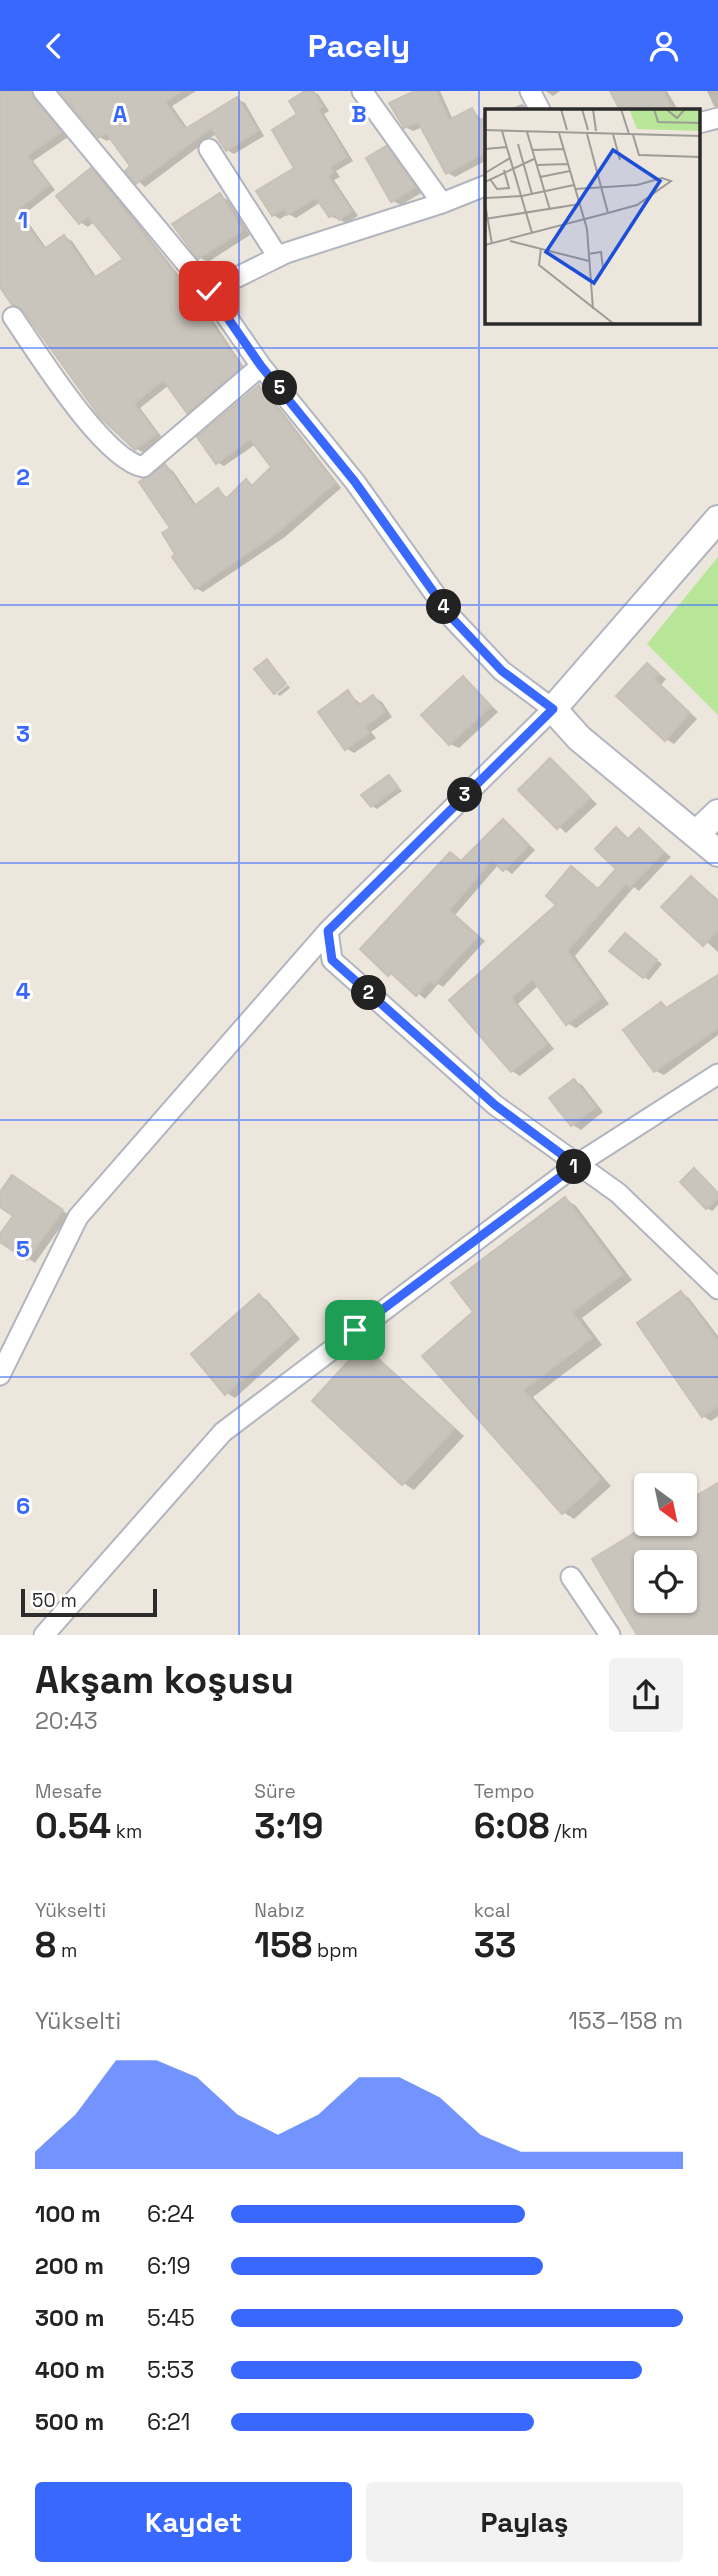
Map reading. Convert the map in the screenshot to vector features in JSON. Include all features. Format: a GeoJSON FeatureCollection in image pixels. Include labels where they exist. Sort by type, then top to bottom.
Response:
{"type":"FeatureCollection","features":[{"type":"Feature","properties":{"kind":"street"},"geometry":{"type":"LineString","coordinates":[[43,91],[209,291],[261,366],[355,482],[452,618],[502,671],[553,709],[579,738],[718,853]]}},
{"type":"Feature","properties":{"kind":"street"},"geometry":{"type":"LineString","coordinates":[[362,91],[442,204]]}},
{"type":"Feature","properties":{"kind":"street"},"geometry":{"type":"LineString","coordinates":[[530,91],[539,109]]}},
{"type":"Feature","properties":{"kind":"street"},"geometry":{"type":"LineString","coordinates":[[700,123],[718,118]]}},
{"type":"Feature","properties":{"kind":"street"},"geometry":{"type":"LineString","coordinates":[[209,149],[278,257]]}},
{"type":"Feature","properties":{"kind":"street"},"geometry":{"type":"LineString","coordinates":[[209,291],[278,257],[337,235],[442,204],[485,186]]}},
{"type":"Feature","properties":{"kind":"street"},"geometry":{"type":"LineString","coordinates":[[13,317],[70,399],[125,461],[143,467],[261,366]]}},
{"type":"Feature","properties":{"kind":"street"},"geometry":{"type":"LineString","coordinates":[[0,1375],[78,1217],[328,931],[553,709],[718,519]]}},
{"type":"Feature","properties":{"kind":"street"},"geometry":{"type":"LineString","coordinates":[[696,834],[718,813]]}},
{"type":"Feature","properties":{"kind":"street"},"geometry":{"type":"LineString","coordinates":[[328,931],[332,960],[495,1105],[618,1193],[718,1289]]}},
{"type":"Feature","properties":{"kind":"street"},"geometry":{"type":"LineString","coordinates":[[44,1635],[223,1432],[576,1165],[718,1074]]}},
{"type":"Feature","properties":{"kind":"street"},"geometry":{"type":"LineString","coordinates":[[572,1577],[610,1635]]}},
{"type":"Feature","properties":{"kind":"green space"},"geometry":{"type":"Polygon","coordinates":[[[718,557],[718,715],[647,644],[718,557]]]}},
{"type":"Feature","properties":{"kind":"building"},"geometry":{"type":"Polygon","coordinates":[[[0,91],[31,91],[34,99],[61,132],[27,156],[49,185],[17,210],[44,249],[64,235],[94,278],[123,259],[88,216],[79,224],[56,196],[91,168],[196,300],[241,367],[187,413],[163,380],[134,404],[157,434],[135,450],[100,417],[23,310],[12,305],[0,287],[0,91]]]}},
{"type":"Feature","properties":{"kind":"building"},"geometry":{"type":"Polygon","coordinates":[[[59,91],[182,91],[165,102],[185,129],[237,97],[258,131],[226,151],[211,128],[136,184],[125,171],[130,166],[106,133],[98,138],[59,91]]]}},
{"type":"Feature","properties":{"kind":"building"},"geometry":{"type":"Polygon","coordinates":[[[305,91],[313,91],[323,107],[318,109],[347,157],[330,167],[333,172],[328,176],[352,211],[339,220],[336,215],[329,217],[316,198],[287,215],[284,209],[272,216],[256,191],[294,168],[272,130],[297,114],[289,101],[305,91]]]}},
{"type":"Feature","properties":{"kind":"building"},"geometry":{"type":"Polygon","coordinates":[[[415,91],[436,91],[449,120],[472,108],[479,121],[485,117],[485,153],[446,174],[418,122],[404,128],[389,103],[415,91]]]}},
{"type":"Feature","properties":{"kind":"building"},"geometry":{"type":"Polygon","coordinates":[[[610,91],[663,91],[672,109],[619,109],[610,91]]]}},
{"type":"Feature","properties":{"kind":"building"},"geometry":{"type":"Polygon","coordinates":[[[386,146],[416,187],[391,202],[366,158],[386,146]]]}},
{"type":"Feature","properties":{"kind":"building"},"geometry":{"type":"Polygon","coordinates":[[[220,193],[243,230],[198,259],[172,224],[220,193]]]}},
{"type":"Feature","properties":{"kind":"building"},"geometry":{"type":"Polygon","coordinates":[[[259,385],[335,483],[277,533],[195,589],[172,557],[175,554],[162,533],[170,528],[139,482],[165,464],[194,506],[218,488],[226,499],[246,479],[252,486],[271,467],[250,439],[216,464],[197,437],[259,385]]]}},
{"type":"Feature","properties":{"kind":"building"},"geometry":{"type":"Polygon","coordinates":[[[267,659],[286,684],[274,694],[254,669],[267,659]]]}},
{"type":"Feature","properties":{"kind":"building"},"geometry":{"type":"Polygon","coordinates":[[[647,663],[659,674],[654,679],[690,713],[665,741],[616,696],[647,663]]]}},
{"type":"Feature","properties":{"kind":"building"},"geometry":{"type":"Polygon","coordinates":[[[463,676],[491,706],[449,745],[421,715],[463,676]]]}},
{"type":"Feature","properties":{"kind":"building"},"geometry":{"type":"Polygon","coordinates":[[[348,690],[358,706],[373,695],[385,712],[364,727],[369,733],[345,750],[318,712],[348,690]]]}},
{"type":"Feature","properties":{"kind":"building"},"geometry":{"type":"Polygon","coordinates":[[[550,758],[590,798],[557,829],[518,790],[550,758]]]}},
{"type":"Feature","properties":{"kind":"building"},"geometry":{"type":"Polygon","coordinates":[[[389,775],[398,787],[371,807],[361,795],[389,775]]]}},
{"type":"Feature","properties":{"kind":"building"},"geometry":{"type":"Polygon","coordinates":[[[503,819],[529,845],[503,871],[492,860],[449,910],[478,936],[434,984],[430,980],[416,996],[391,973],[388,976],[360,949],[450,852],[461,861],[503,819]]]}},
{"type":"Feature","properties":{"kind":"building"},"geometry":{"type":"Polygon","coordinates":[[[616,827],[628,839],[639,828],[664,852],[630,887],[626,883],[567,951],[602,998],[566,1025],[532,979],[511,998],[547,1044],[511,1072],[449,1000],[556,905],[546,896],[571,866],[598,889],[616,869],[595,849],[616,827]]]}},
{"type":"Feature","properties":{"kind":"building"},"geometry":{"type":"Polygon","coordinates":[[[691,876],[718,901],[718,930],[703,946],[661,907],[691,876]]]}},
{"type":"Feature","properties":{"kind":"building"},"geometry":{"type":"Polygon","coordinates":[[[625,933],[657,960],[643,978],[609,951],[625,933]]]}},
{"type":"Feature","properties":{"kind":"building"},"geometry":{"type":"Polygon","coordinates":[[[718,975],[718,1028],[654,1072],[623,1030],[661,1002],[666,1008],[718,975]]]}},
{"type":"Feature","properties":{"kind":"building"},"geometry":{"type":"Polygon","coordinates":[[[574,1079],[596,1107],[571,1126],[549,1098],[574,1079]]]}},
{"type":"Feature","properties":{"kind":"building"},"geometry":{"type":"Polygon","coordinates":[[[694,1168],[718,1193],[718,1198],[706,1209],[680,1182],[694,1168]]]}},
{"type":"Feature","properties":{"kind":"building"},"geometry":{"type":"Polygon","coordinates":[[[12,1175],[63,1210],[27,1260],[0,1242],[0,1234],[13,1216],[0,1207],[0,1192],[12,1175]]]}},
{"type":"Feature","properties":{"kind":"building"},"geometry":{"type":"Polygon","coordinates":[[[565,1197],[623,1274],[572,1312],[592,1338],[523,1390],[601,1479],[562,1514],[422,1356],[473,1312],[451,1283],[565,1197]]]}},
{"type":"Feature","properties":{"kind":"building"},"geometry":{"type":"Polygon","coordinates":[[[681,1291],[718,1341],[718,1406],[702,1417],[637,1323],[681,1291]]]}},
{"type":"Feature","properties":{"kind":"building"},"geometry":{"type":"Polygon","coordinates":[[[259,1294],[293,1334],[225,1395],[191,1354],[259,1294]]]}},
{"type":"Feature","properties":{"kind":"building"},"geometry":{"type":"Polygon","coordinates":[[[363,1345],[454,1429],[402,1485],[312,1401],[363,1345]]]}},
{"type":"Feature","properties":{"kind":"building"},"geometry":{"type":"Polygon","coordinates":[[[718,1483],[718,1635],[637,1635],[592,1559],[634,1533],[634,1537],[696,1537],[697,1495],[718,1483]]]}},
{"type":"Feature","properties":{"kind":"route"},"geometry":{"type":"LineString","coordinates":[[209,291],[261,366],[355,482],[452,618],[502,671],[553,709],[328,931],[332,960],[495,1105],[576,1165],[355,1330]]}}]}
